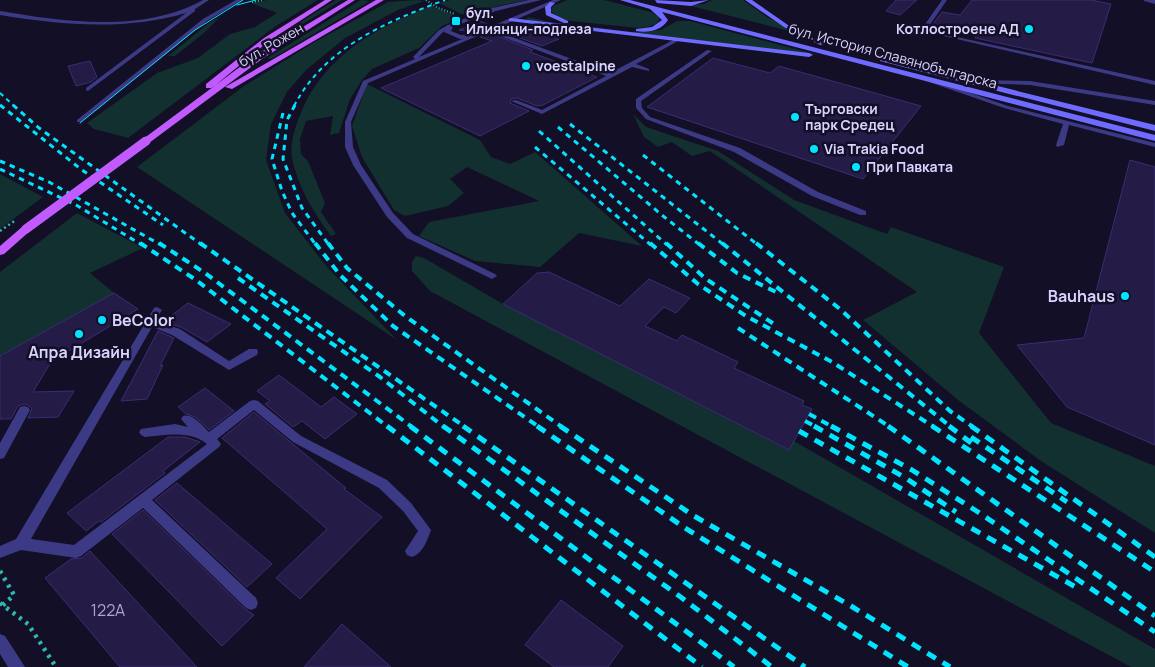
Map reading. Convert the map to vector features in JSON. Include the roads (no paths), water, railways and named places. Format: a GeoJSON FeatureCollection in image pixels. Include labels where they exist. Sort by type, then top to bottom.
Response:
{"type":"FeatureCollection","features":[{"type":"Feature","properties":{"kind":"main road","name":"бул. История Славянобългарска"},"geometry":{"type":"LineString","coordinates":[[623,0],[1155,138]]}},
{"type":"Feature","properties":{"kind":"main road","name":"бул. История Славянобългарска"},"geometry":{"type":"LineString","coordinates":[[655,0],[1155,128]]}},
{"type":"Feature","properties":{"kind":"main road"},"geometry":{"type":"LineString","coordinates":[[655,0],[691,4],[706,0]]}},
{"type":"Feature","properties":{"kind":"main road"},"geometry":{"type":"LineString","coordinates":[[748,0],[786,26],[822,44]]}},
{"type":"Feature","properties":{"kind":"main road","name":"бул. Рожен"},"geometry":{"type":"LineString","coordinates":[[177,117],[236,62],[327,1]]}},
{"type":"Feature","properties":{"kind":"main road"},"geometry":{"type":"LineString","coordinates":[[555,1],[547,9],[551,16],[563,22],[575,24]]}},
{"type":"Feature","properties":{"kind":"main road","name":"бул. Рожен"},"geometry":{"type":"LineString","coordinates":[[0,247],[272,49],[349,2]]}},
{"type":"Feature","properties":{"kind":"main road","name":"бул. Рожен"},"geometry":{"type":"LineString","coordinates":[[177,117],[378,2]]}},
{"type":"Feature","properties":{"kind":"main road"},"geometry":{"type":"LineString","coordinates":[[528,13],[549,20],[575,24],[640,30],[664,24],[665,20],[662,14],[642,5]]}},
{"type":"Feature","properties":{"kind":"main road"},"geometry":{"type":"LineString","coordinates":[[511,20],[857,61]]}},
{"type":"Feature","properties":{"kind":"main road","name":"бул. Рожен"},"geometry":{"type":"LineString","coordinates":[[0,252],[26,229]]}},
{"type":"Feature","properties":{"kind":"street"},"geometry":{"type":"LineString","coordinates":[[538,0],[494,9],[450,26],[447,32],[452,36],[474,36],[555,1]]}},
{"type":"Feature","properties":{"kind":"street"},"geometry":{"type":"LineString","coordinates":[[494,9],[528,13]]}},
{"type":"Feature","properties":{"kind":"lane"},"geometry":{"type":"LineString","coordinates":[[88,89],[207,0]]}},
{"type":"Feature","properties":{"kind":"lane"},"geometry":{"type":"LineString","coordinates":[[945,0],[924,30],[1155,83]]}},
{"type":"Feature","properties":{"kind":"lane"},"geometry":{"type":"LineString","coordinates":[[1146,0],[1155,2]]}},
{"type":"Feature","properties":{"kind":"lane"},"geometry":{"type":"LineString","coordinates":[[78,121],[195,28],[226,8],[242,1]]}},
{"type":"Feature","properties":{"kind":"lane"},"geometry":{"type":"LineString","coordinates":[[0,13],[58,20],[128,23],[152,20],[198,7]]}},
{"type":"Feature","properties":{"kind":"lane"},"geometry":{"type":"LineString","coordinates":[[410,63],[441,31],[450,26]]}},
{"type":"Feature","properties":{"kind":"lane"},"geometry":{"type":"LineString","coordinates":[[494,32],[610,75]]}},
{"type":"Feature","properties":{"kind":"lane"},"geometry":{"type":"LineString","coordinates":[[474,36],[365,82],[348,122],[347,138],[352,156],[390,215],[410,236],[492,276]]}},
{"type":"Feature","properties":{"kind":"lane"},"geometry":{"type":"LineString","coordinates":[[514,100],[542,112],[677,40]]}},
{"type":"Feature","properties":{"kind":"lane"},"geometry":{"type":"LineString","coordinates":[[708,51],[638,100],[639,108],[648,118],[737,150],[814,194],[863,213]]}},
{"type":"Feature","properties":{"kind":"lane"},"geometry":{"type":"LineString","coordinates":[[630,64],[647,70]]}},
{"type":"Feature","properties":{"kind":"lane"},"geometry":{"type":"LineString","coordinates":[[922,78],[1006,106],[1155,146]]}},
{"type":"Feature","properties":{"kind":"lane"},"geometry":{"type":"LineString","coordinates":[[976,82],[1030,83],[1155,103]]}},
{"type":"Feature","properties":{"kind":"lane"},"geometry":{"type":"LineString","coordinates":[[1060,146],[1067,122]]}},
{"type":"Feature","properties":{"kind":"lane"},"geometry":{"type":"LineString","coordinates":[[21,544],[157,310]]}},
{"type":"Feature","properties":{"kind":"lane"},"geometry":{"type":"LineString","coordinates":[[150,323],[176,332],[229,366],[253,352]]}},
{"type":"Feature","properties":{"kind":"lane"},"geometry":{"type":"LineString","coordinates":[[145,432],[175,429],[208,437],[254,404],[297,439],[383,484],[407,508],[425,530],[420,542],[412,551]]}},
{"type":"Feature","properties":{"kind":"lane"},"geometry":{"type":"LineString","coordinates":[[0,454],[24,410]]}},
{"type":"Feature","properties":{"kind":"lane"},"geometry":{"type":"LineString","coordinates":[[0,552],[21,544],[76,552],[215,444],[187,419]]}},
{"type":"Feature","properties":{"kind":"lane"},"geometry":{"type":"LineString","coordinates":[[143,500],[251,603]]}},
{"type":"Feature","properties":{"kind":"lane"},"geometry":{"type":"LineString","coordinates":[[0,641],[17,667]]}},
{"type":"Feature","properties":{"kind":"tram line"},"geometry":{"type":"LineString","coordinates":[[80,123],[195,30],[243,0]]}},
{"type":"Feature","properties":{"kind":"tram line"},"geometry":{"type":"LineString","coordinates":[[237,5],[256,0]]}},
{"type":"Feature","properties":{"kind":"railway"},"geometry":{"type":"LineString","coordinates":[[294,106],[307,85],[340,52],[379,28],[445,0]]}},
{"type":"Feature","properties":{"kind":"railway"},"geometry":{"type":"LineString","coordinates":[[0,93],[14,106]]}},
{"type":"Feature","properties":{"kind":"railway"},"geometry":{"type":"LineString","coordinates":[[0,105],[82,170],[163,225]]}},
{"type":"Feature","properties":{"kind":"railway"},"geometry":{"type":"LineString","coordinates":[[13,105],[39,128],[202,245]]}},
{"type":"Feature","properties":{"kind":"railway"},"geometry":{"type":"LineString","coordinates":[[295,105],[287,120],[283,159],[302,208],[329,245]]}},
{"type":"Feature","properties":{"kind":"railway"},"geometry":{"type":"LineString","coordinates":[[283,113],[272,159],[282,191],[292,213],[316,245]]}},
{"type":"Feature","properties":{"kind":"railway"},"geometry":{"type":"LineString","coordinates":[[570,124],[724,245]]}},
{"type":"Feature","properties":{"kind":"railway"},"geometry":{"type":"LineString","coordinates":[[558,127],[700,245]]}},
{"type":"Feature","properties":{"kind":"railway"},"geometry":{"type":"LineString","coordinates":[[539,131],[667,245]]}},
{"type":"Feature","properties":{"kind":"railway"},"geometry":{"type":"LineString","coordinates":[[535,147],[651,245]]}},
{"type":"Feature","properties":{"kind":"railway"},"geometry":{"type":"LineString","coordinates":[[643,155],[758,245]]}},
{"type":"Feature","properties":{"kind":"railway"},"geometry":{"type":"LineString","coordinates":[[0,161],[49,182],[161,245]]}},
{"type":"Feature","properties":{"kind":"railway"},"geometry":{"type":"LineString","coordinates":[[0,169],[76,205],[142,245]]}},
{"type":"Feature","properties":{"kind":"railway"},"geometry":{"type":"LineString","coordinates":[[140,243],[196,280],[388,427]]}},
{"type":"Feature","properties":{"kind":"railway"},"geometry":{"type":"LineString","coordinates":[[159,243],[205,273],[412,427]]}},
{"type":"Feature","properties":{"kind":"railway"},"geometry":{"type":"LineString","coordinates":[[200,243],[465,427]]}},
{"type":"Feature","properties":{"kind":"railway"},"geometry":{"type":"LineString","coordinates":[[315,243],[340,275],[393,326],[539,427]]}},
{"type":"Feature","properties":{"kind":"railway"},"geometry":{"type":"LineString","coordinates":[[328,243],[347,268],[405,316],[562,427]]}},
{"type":"Feature","properties":{"kind":"railway"},"geometry":{"type":"LineString","coordinates":[[650,243],[698,284],[746,316],[832,362],[934,427]]}},
{"type":"Feature","properties":{"kind":"railway"},"geometry":{"type":"LineString","coordinates":[[666,243],[706,279],[774,324]]}},
{"type":"Feature","properties":{"kind":"railway"},"geometry":{"type":"LineString","coordinates":[[698,243],[737,273],[780,294]]}},
{"type":"Feature","properties":{"kind":"railway"},"geometry":{"type":"LineString","coordinates":[[722,243],[951,427]]}},
{"type":"Feature","properties":{"kind":"railway"},"geometry":{"type":"LineString","coordinates":[[756,243],[840,309],[950,411],[973,427]]}},
{"type":"Feature","properties":{"kind":"railway"},"geometry":{"type":"LineString","coordinates":[[238,278],[380,377],[444,427]]}},
{"type":"Feature","properties":{"kind":"railway"},"geometry":{"type":"LineString","coordinates":[[738,328],[890,427]]}},
{"type":"Feature","properties":{"kind":"railway"},"geometry":{"type":"LineString","coordinates":[[809,414],[833,427]]}},
{"type":"Feature","properties":{"kind":"railway"},"geometry":{"type":"LineString","coordinates":[[805,421],[816,427]]}},
{"type":"Feature","properties":{"kind":"railway"},"geometry":{"type":"LineString","coordinates":[[387,426],[702,667]]}},
{"type":"Feature","properties":{"kind":"railway"},"geometry":{"type":"LineString","coordinates":[[410,426],[734,667]]}},
{"type":"Feature","properties":{"kind":"railway"},"geometry":{"type":"LineString","coordinates":[[443,426],[682,598],[772,667]]}},
{"type":"Feature","properties":{"kind":"railway"},"geometry":{"type":"LineString","coordinates":[[463,426],[805,667]]}},
{"type":"Feature","properties":{"kind":"railway"},"geometry":{"type":"LineString","coordinates":[[537,426],[685,528],[908,667]]}},
{"type":"Feature","properties":{"kind":"railway"},"geometry":{"type":"LineString","coordinates":[[560,426],[694,516],[851,606],[950,667]]}},
{"type":"Feature","properties":{"kind":"railway"},"geometry":{"type":"LineString","coordinates":[[814,426],[904,477],[956,512]]}},
{"type":"Feature","properties":{"kind":"railway"},"geometry":{"type":"LineString","coordinates":[[831,426],[912,470],[978,512],[1155,632]]}},
{"type":"Feature","properties":{"kind":"railway"},"geometry":{"type":"LineString","coordinates":[[888,426],[1155,616]]}},
{"type":"Feature","properties":{"kind":"railway"},"geometry":{"type":"LineString","coordinates":[[932,426],[1155,572]]}},
{"type":"Feature","properties":{"kind":"railway"},"geometry":{"type":"LineString","coordinates":[[949,426],[975,446]]}},
{"type":"Feature","properties":{"kind":"railway"},"geometry":{"type":"LineString","coordinates":[[971,426],[1155,557]]}},
{"type":"Feature","properties":{"kind":"railway"},"geometry":{"type":"LineString","coordinates":[[799,431],[1081,590]]}},
{"type":"Feature","properties":{"kind":"railway"},"geometry":{"type":"LineString","coordinates":[[971,437],[1067,502]]}},
{"type":"Feature","properties":{"kind":"place","name":"бул. Илиянци-подлеза"},"geometry":{"type":"Point","coordinates":[456,21]}},
{"type":"Feature","properties":{"kind":"place","name":"Котлостроене АД"},"geometry":{"type":"Point","coordinates":[1029,29]}},
{"type":"Feature","properties":{"kind":"place","name":"voestalpine"},"geometry":{"type":"Point","coordinates":[526,66]}},
{"type":"Feature","properties":{"kind":"place","name":"Търговски парк Средец"},"geometry":{"type":"Point","coordinates":[795,117]}},
{"type":"Feature","properties":{"kind":"place","name":"Via Trakia Food"},"geometry":{"type":"Point","coordinates":[814,149]}},
{"type":"Feature","properties":{"kind":"place","name":"При Павката"},"geometry":{"type":"Point","coordinates":[856,167]}},
{"type":"Feature","properties":{"kind":"place","name":"Bauhaus"},"geometry":{"type":"Point","coordinates":[1125,296]}},
{"type":"Feature","properties":{"kind":"place","name":"BeColor"},"geometry":{"type":"Point","coordinates":[102,320]}},
{"type":"Feature","properties":{"kind":"place","name":"Апра Дизайн"},"geometry":{"type":"Point","coordinates":[79,334]}}]}
